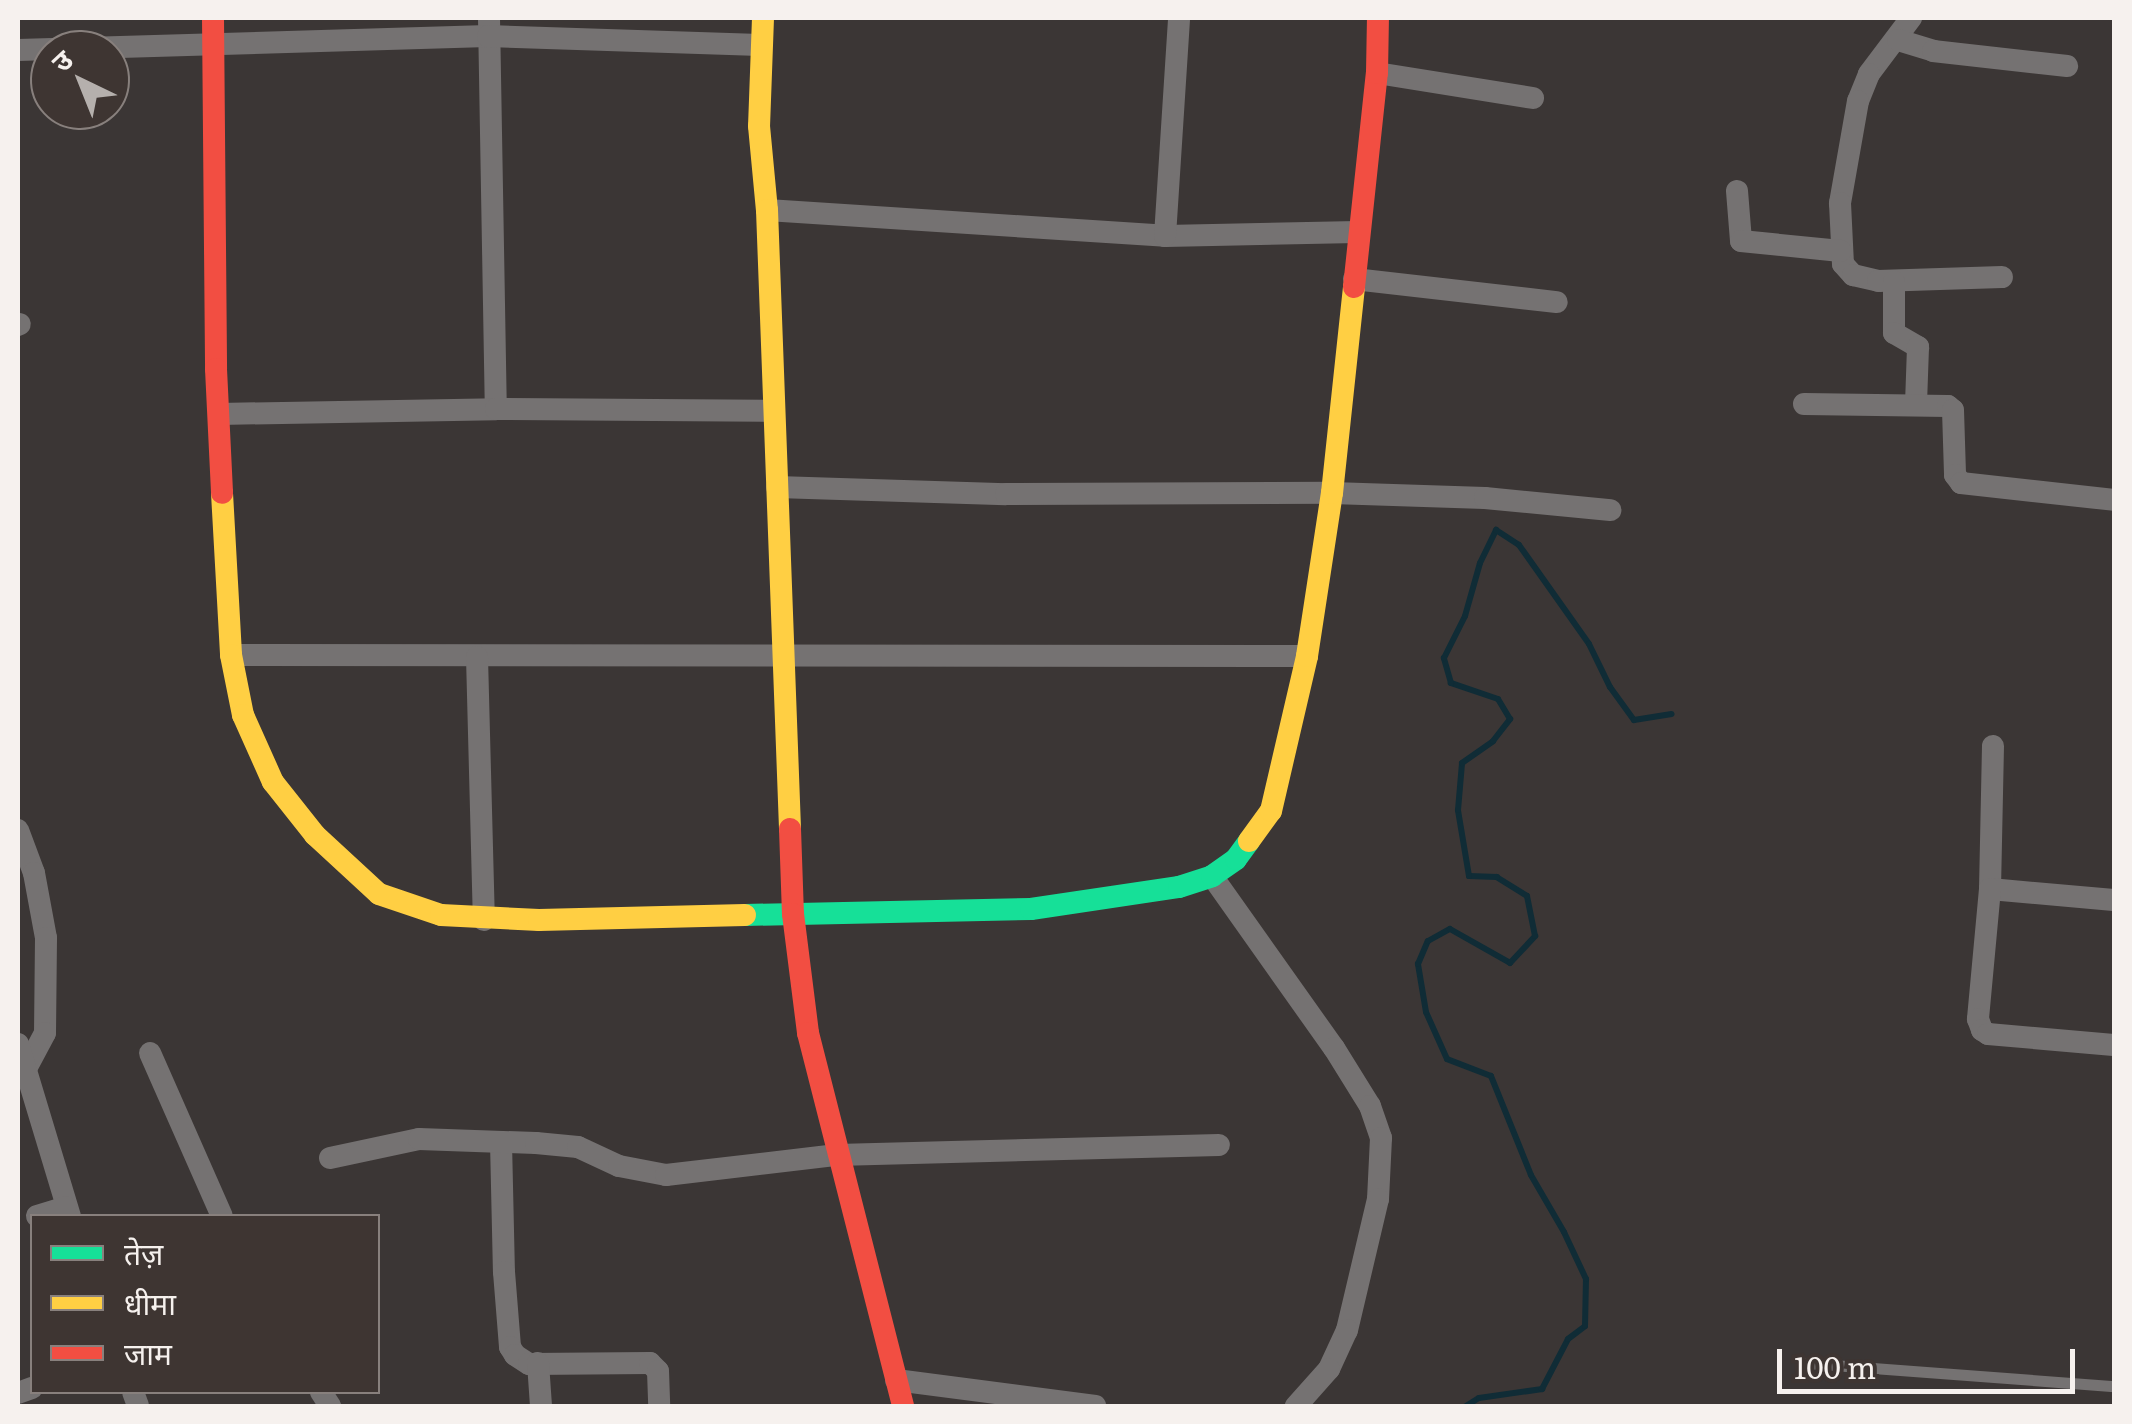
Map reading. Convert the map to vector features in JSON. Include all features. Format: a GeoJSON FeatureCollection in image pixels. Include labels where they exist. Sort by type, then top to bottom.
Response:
{"type":"FeatureCollection","features":[{"type":"Feature","properties":{"kind":"street"},"geometry":{"type":"LineString","coordinates":[[213,18],[218,414],[231,656],[243,715],[273,782],[316,835],[379,894],[421,910],[484,920],[1031,909],[1179,888],[1212,876],[1236,859],[1271,811],[1307,656],[1332,494],[1377,72],[1378,18]]}},
{"type":"Feature","properties":{"kind":"street"},"geometry":{"type":"LineString","coordinates":[[763,18],[758,126],[766,210],[793,914],[808,1033],[904,1406]]}},
{"type":"Feature","properties":{"kind":"street"},"geometry":{"type":"LineString","coordinates":[[1165,236],[1179,18]]}},
{"type":"Feature","properties":{"kind":"street"},"geometry":{"type":"LineString","coordinates":[[1912,18],[1869,74],[1858,102],[1843,181],[1844,264],[1853,274],[1894,282],[2002,277]]}},
{"type":"Feature","properties":{"kind":"street"},"geometry":{"type":"LineString","coordinates":[[488,27],[496,409]]}},
{"type":"Feature","properties":{"kind":"street"},"geometry":{"type":"LineString","coordinates":[[18,50],[211,48],[488,27],[760,45]]}},
{"type":"Feature","properties":{"kind":"street"},"geometry":{"type":"LineString","coordinates":[[1898,40],[1933,52],[2067,66]]}},
{"type":"Feature","properties":{"kind":"street"},"geometry":{"type":"LineString","coordinates":[[1377,72],[1533,98]]}},
{"type":"Feature","properties":{"kind":"street"},"geometry":{"type":"LineString","coordinates":[[1737,192],[1741,241],[1841,251]]}},
{"type":"Feature","properties":{"kind":"street"},"geometry":{"type":"LineString","coordinates":[[766,210],[1165,236],[1357,232]]}},
{"type":"Feature","properties":{"kind":"street"},"geometry":{"type":"LineString","coordinates":[[1354,278],[1557,302]]}},
{"type":"Feature","properties":{"kind":"street"},"geometry":{"type":"LineString","coordinates":[[1894,282],[1893,330],[1917,345],[1919,354],[1916,405]]}},
{"type":"Feature","properties":{"kind":"street"},"geometry":{"type":"LineString","coordinates":[[1804,404],[1916,405],[1952,410],[1955,475],[1961,483],[2114,500]]}},
{"type":"Feature","properties":{"kind":"street"},"geometry":{"type":"LineString","coordinates":[[218,414],[496,409],[772,412]]}},
{"type":"Feature","properties":{"kind":"street"},"geometry":{"type":"LineString","coordinates":[[777,486],[1006,494],[1485,498],[1610,510]]}},
{"type":"Feature","properties":{"kind":"street"},"geometry":{"type":"LineString","coordinates":[[231,656],[784,652],[1307,656]]}},
{"type":"Feature","properties":{"kind":"street"},"geometry":{"type":"LineString","coordinates":[[477,657],[484,920]]}},
{"type":"Feature","properties":{"kind":"street"},"geometry":{"type":"LineString","coordinates":[[1993,746],[1990,889],[1978,1020],[1982,1030],[1988,1034],[2114,1045]]}},
{"type":"Feature","properties":{"kind":"street"},"geometry":{"type":"LineString","coordinates":[[18,830],[38,892],[46,949],[44,1033],[26,1068]]}},
{"type":"Feature","properties":{"kind":"street"},"geometry":{"type":"LineString","coordinates":[[1212,876],[1334,1048],[1370,1106],[1381,1138],[1378,1198],[1347,1330],[1329,1368],[1296,1406]]}},
{"type":"Feature","properties":{"kind":"street"},"geometry":{"type":"LineString","coordinates":[[1990,889],[2114,900]]}},
{"type":"Feature","properties":{"kind":"street"},"geometry":{"type":"LineString","coordinates":[[18,1044],[68,1212]]}},
{"type":"Feature","properties":{"kind":"street"},"geometry":{"type":"LineString","coordinates":[[150,1054],[221,1214]]}},
{"type":"Feature","properties":{"kind":"street"},"geometry":{"type":"LineString","coordinates":[[330,1158],[403,1140],[501,1142],[578,1147],[619,1166],[666,1175],[837,1155],[1220,1145]]}},
{"type":"Feature","properties":{"kind":"street"},"geometry":{"type":"LineString","coordinates":[[501,1142],[510,1347],[522,1361],[538,1363],[650,1363],[658,1371],[658,1406]]}},
{"type":"Feature","properties":{"kind":"street"},"geometry":{"type":"LineString","coordinates":[[538,1363],[541,1406]]}},
{"type":"Feature","properties":{"kind":"street"},"geometry":{"type":"LineString","coordinates":[[896,1380],[1095,1406]]}},
{"type":"Feature","properties":{"kind":"lane"},"geometry":{"type":"LineString","coordinates":[[1806,1363],[2114,1386]]}},
{"type":"Feature","properties":{"kind":"waterway"},"geometry":{"type":"LineString","coordinates":[[1466,1406],[1479,1398],[1542,1389],[1568,1339],[1585,1326],[1586,1279],[1531,1175],[1491,1076],[1447,1059],[1426,1012],[1418,964],[1428,941],[1450,929],[1510,963],[1535,936],[1527,896],[1497,877],[1469,876],[1458,810],[1462,763],[1493,741],[1510,719],[1498,699],[1451,683],[1444,658],[1465,616],[1480,563],[1496,530],[1519,545],[1589,644],[1610,687],[1634,720],[1672,714]]}},
{"type":"Feature","properties":{"kind":"traffic: fast"},"geometry":{"type":"LineString","coordinates":[[745,915],[1031,909],[1179,887],[1212,876],[1236,859],[1249,841]]}},
{"type":"Feature","properties":{"kind":"traffic: slow"},"geometry":{"type":"LineString","coordinates":[[763,18],[759,126],[767,210],[790,829]]}},
{"type":"Feature","properties":{"kind":"traffic: slow"},"geometry":{"type":"LineString","coordinates":[[1249,841],[1271,811],[1307,656],[1332,493],[1354,287]]}},
{"type":"Feature","properties":{"kind":"traffic: slow"},"geometry":{"type":"LineString","coordinates":[[222,493],[231,655],[243,715],[273,782],[315,835],[379,894],[441,915],[539,920],[745,915]]}},
{"type":"Feature","properties":{"kind":"traffic: jam"},"geometry":{"type":"LineString","coordinates":[[213,18],[216,369],[222,493]]}},
{"type":"Feature","properties":{"kind":"traffic: jam"},"geometry":{"type":"LineString","coordinates":[[1354,287],[1377,73],[1378,18]]}},
{"type":"Feature","properties":{"kind":"traffic: jam"},"geometry":{"type":"LineString","coordinates":[[790,829],[793,914],[808,1033],[903,1406]]}}]}
